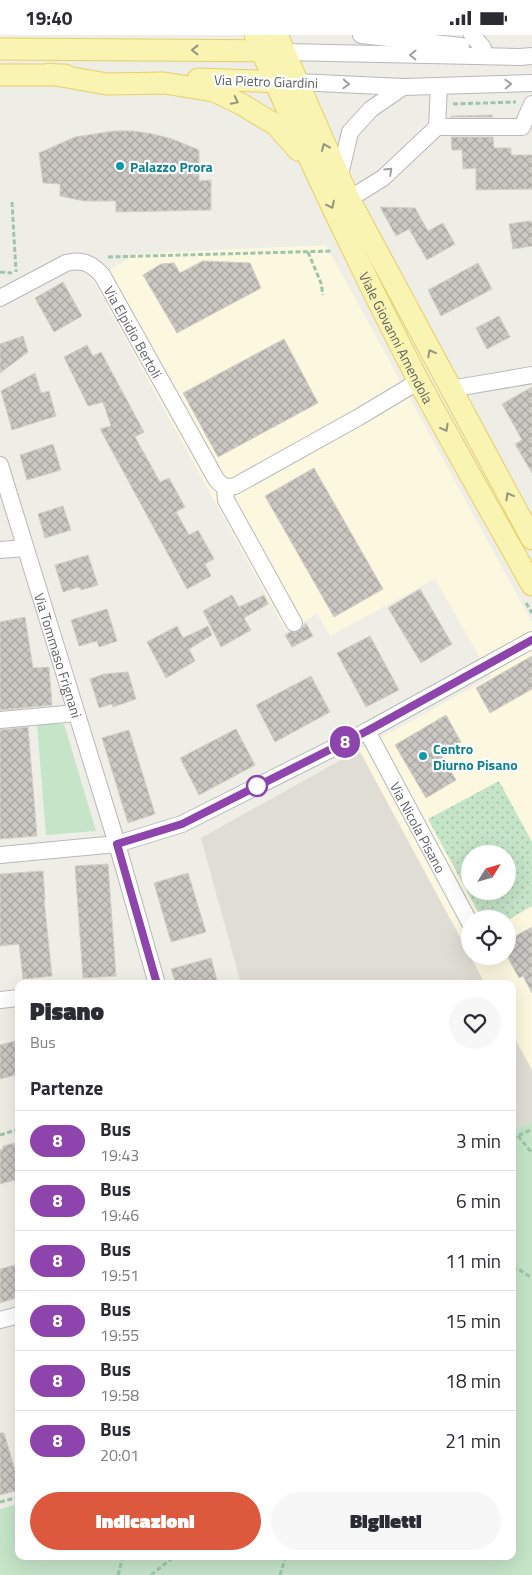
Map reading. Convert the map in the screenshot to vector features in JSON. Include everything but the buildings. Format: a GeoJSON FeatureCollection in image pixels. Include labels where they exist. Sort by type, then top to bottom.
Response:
{"type":"FeatureCollection","features":[{"type":"Feature","properties":{"kind":"main road"},"geometry":{"type":"LineString","coordinates":[[0,36],[50,35]]}},
{"type":"Feature","properties":{"kind":"main road","name":"Viale Giovanni Amendola"},"geometry":{"type":"LineString","coordinates":[[258,43],[316,172],[419,381],[527,591]]}},
{"type":"Feature","properties":{"kind":"main road","name":"Via Pietro Giardini"},"geometry":{"type":"LineString","coordinates":[[0,49],[281,43]]}},
{"type":"Feature","properties":{"kind":"main road","name":"Viale Giovanni Amendola"},"geometry":{"type":"LineString","coordinates":[[281,43],[349,199],[532,539]]}},
{"type":"Feature","properties":{"kind":"main road"},"geometry":{"type":"LineString","coordinates":[[50,74],[107,84],[164,83],[214,91],[241,103],[276,125],[316,172]]}},
{"type":"Feature","properties":{"kind":"main road","name":"Via Pietro Giardini"},"geometry":{"type":"LineString","coordinates":[[0,75],[50,74],[297,82]]}},
{"type":"Feature","properties":{"kind":"street"},"geometry":{"type":"LineString","coordinates":[[361,35],[483,48],[526,56]]}},
{"type":"Feature","properties":{"kind":"street"},"geometry":{"type":"LineString","coordinates":[[472,35],[483,48]]}},
{"type":"Feature","properties":{"kind":"street","name":"Via Pietro Giardini"},"geometry":{"type":"LineString","coordinates":[[281,43],[526,56]]}},
{"type":"Feature","properties":{"kind":"street","name":"Via Pietro Giardini"},"geometry":{"type":"LineString","coordinates":[[297,82],[403,87],[532,84]]}},
{"type":"Feature","properties":{"kind":"street"},"geometry":{"type":"LineString","coordinates":[[437,127],[438,86]]}},
{"type":"Feature","properties":{"kind":"street"},"geometry":{"type":"LineString","coordinates":[[339,179],[350,132],[371,109],[403,87]]}},
{"type":"Feature","properties":{"kind":"street"},"geometry":{"type":"LineString","coordinates":[[349,199],[382,177],[437,127],[522,127],[532,104]]}},
{"type":"Feature","properties":{"kind":"street","name":"Via Elpidio Bertoli"},"geometry":{"type":"LineString","coordinates":[[0,298],[66,263],[85,262],[102,275],[216,479],[220,485],[225,487],[226,500],[294,623]]}},
{"type":"Feature","properties":{"kind":"street"},"geometry":{"type":"LineString","coordinates":[[450,389],[532,375]]}},
{"type":"Feature","properties":{"kind":"street"},"geometry":{"type":"LineString","coordinates":[[225,487],[235,486],[359,417],[419,381]]}},
{"type":"Feature","properties":{"kind":"street","name":"Via Tommaso Frignani"},"geometry":{"type":"LineString","coordinates":[[0,465],[117,844],[157,980]]}},
{"type":"Feature","properties":{"kind":"street"},"geometry":{"type":"LineString","coordinates":[[0,550],[25,548]]}},
{"type":"Feature","properties":{"kind":"street"},"geometry":{"type":"LineString","coordinates":[[0,855],[117,844],[182,824],[367,731],[532,640]]}},
{"type":"Feature","properties":{"kind":"street"},"geometry":{"type":"LineString","coordinates":[[0,720],[76,713]]}},
{"type":"Feature","properties":{"kind":"street","name":"Via Nicola Pisano"},"geometry":{"type":"LineString","coordinates":[[367,731],[463,910]]}},
{"type":"Feature","properties":{"kind":"street"},"geometry":{"type":"LineString","coordinates":[[0,1000],[15,998]]}},
{"type":"Feature","properties":{"kind":"street"},"geometry":{"type":"LineString","coordinates":[[0,1320],[15,1316]]}},
{"type":"Feature","properties":{"kind":"path"},"geometry":{"type":"LineString","coordinates":[[12,202],[16,273]]}},
{"type":"Feature","properties":{"kind":"path"},"geometry":{"type":"LineString","coordinates":[[102,255],[110,258],[335,251],[332,243]]}},
{"type":"Feature","properties":{"kind":"path"},"geometry":{"type":"LineString","coordinates":[[308,252],[321,283],[323,295]]}},
{"type":"Feature","properties":{"kind":"path"},"geometry":{"type":"LineString","coordinates":[[0,272],[16,273],[24,269]]}},
{"type":"Feature","properties":{"kind":"path"},"geometry":{"type":"LineString","coordinates":[[527,591],[532,613]]}},
{"type":"Feature","properties":{"kind":"path"},"geometry":{"type":"LineString","coordinates":[[532,1129],[518,1136],[532,1153]]}},
{"type":"Feature","properties":{"kind":"path"},"geometry":{"type":"LineString","coordinates":[[0,1135],[15,1130]]}},
{"type":"Feature","properties":{"kind":"path"},"geometry":{"type":"LineString","coordinates":[[518,1269],[532,1278]]}},
{"type":"Feature","properties":{"kind":"path"},"geometry":{"type":"LineString","coordinates":[[0,1502],[15,1498]]}},
{"type":"Feature","properties":{"kind":"path"},"geometry":{"type":"LineString","coordinates":[[118,1575],[122,1560]]}},
{"type":"Feature","properties":{"kind":"path"},"geometry":{"type":"LineString","coordinates":[[151,1575],[169,1560]]}},
{"type":"Feature","properties":{"kind":"path"},"geometry":{"type":"LineString","coordinates":[[280,1575],[285,1560]]}},
{"type":"Feature","properties":{"kind":"shaded area"},"geometry":{"type":"Polygon","coordinates":[[[326,245],[532,622],[532,1070],[516,1040],[516,980],[483,980],[475,965],[516,965],[516,910],[461,910],[461,938],[359,750],[491,677],[435,579],[330,636],[317,614],[286,631],[93,280],[136,254],[326,245]]]}},
{"type":"Feature","properties":{"kind":"shaded area"},"geometry":{"type":"Polygon","coordinates":[[[359,750],[461,939],[461,965],[475,965],[483,980],[240,980],[201,838],[359,750]]]}},
{"type":"Feature","properties":{"kind":"shaded area"},"geometry":{"type":"Polygon","coordinates":[[[516,1041],[532,1070],[532,1122],[516,1130],[516,1041]]]}},
{"type":"Feature","properties":{"kind":"green space"},"geometry":{"type":"Polygon","coordinates":[[[37,724],[64,724],[96,831],[46,835],[37,724]]]}},
{"type":"Feature","properties":{"kind":"green space"},"geometry":{"type":"Polygon","coordinates":[[[499,781],[532,842],[532,906],[516,915],[516,910],[477,910],[472,900],[516,900],[516,845],[461,845],[461,880],[428,819],[499,781]]]}},
{"type":"Feature","properties":{"kind":"green space"},"geometry":{"type":"Polygon","coordinates":[[[532,1122],[532,1575],[0,1575],[0,1509],[15,1505],[15,1560],[516,1560],[516,1129],[532,1122]]]}},
{"type":"Feature","properties":{"kind":"bus line","name":"8"},"geometry":{"type":"LineString","coordinates":[[156,980],[117,844],[182,824],[367,731],[532,640]]}},
{"type":"Feature","properties":{"kind":"place","name":"Palazzo Prora"},"geometry":{"type":"Point","coordinates":[120,166]}},
{"type":"Feature","properties":{"kind":"place","name":"Centro Diurno Pisano"},"geometry":{"type":"Point","coordinates":[423,756]}}]}
